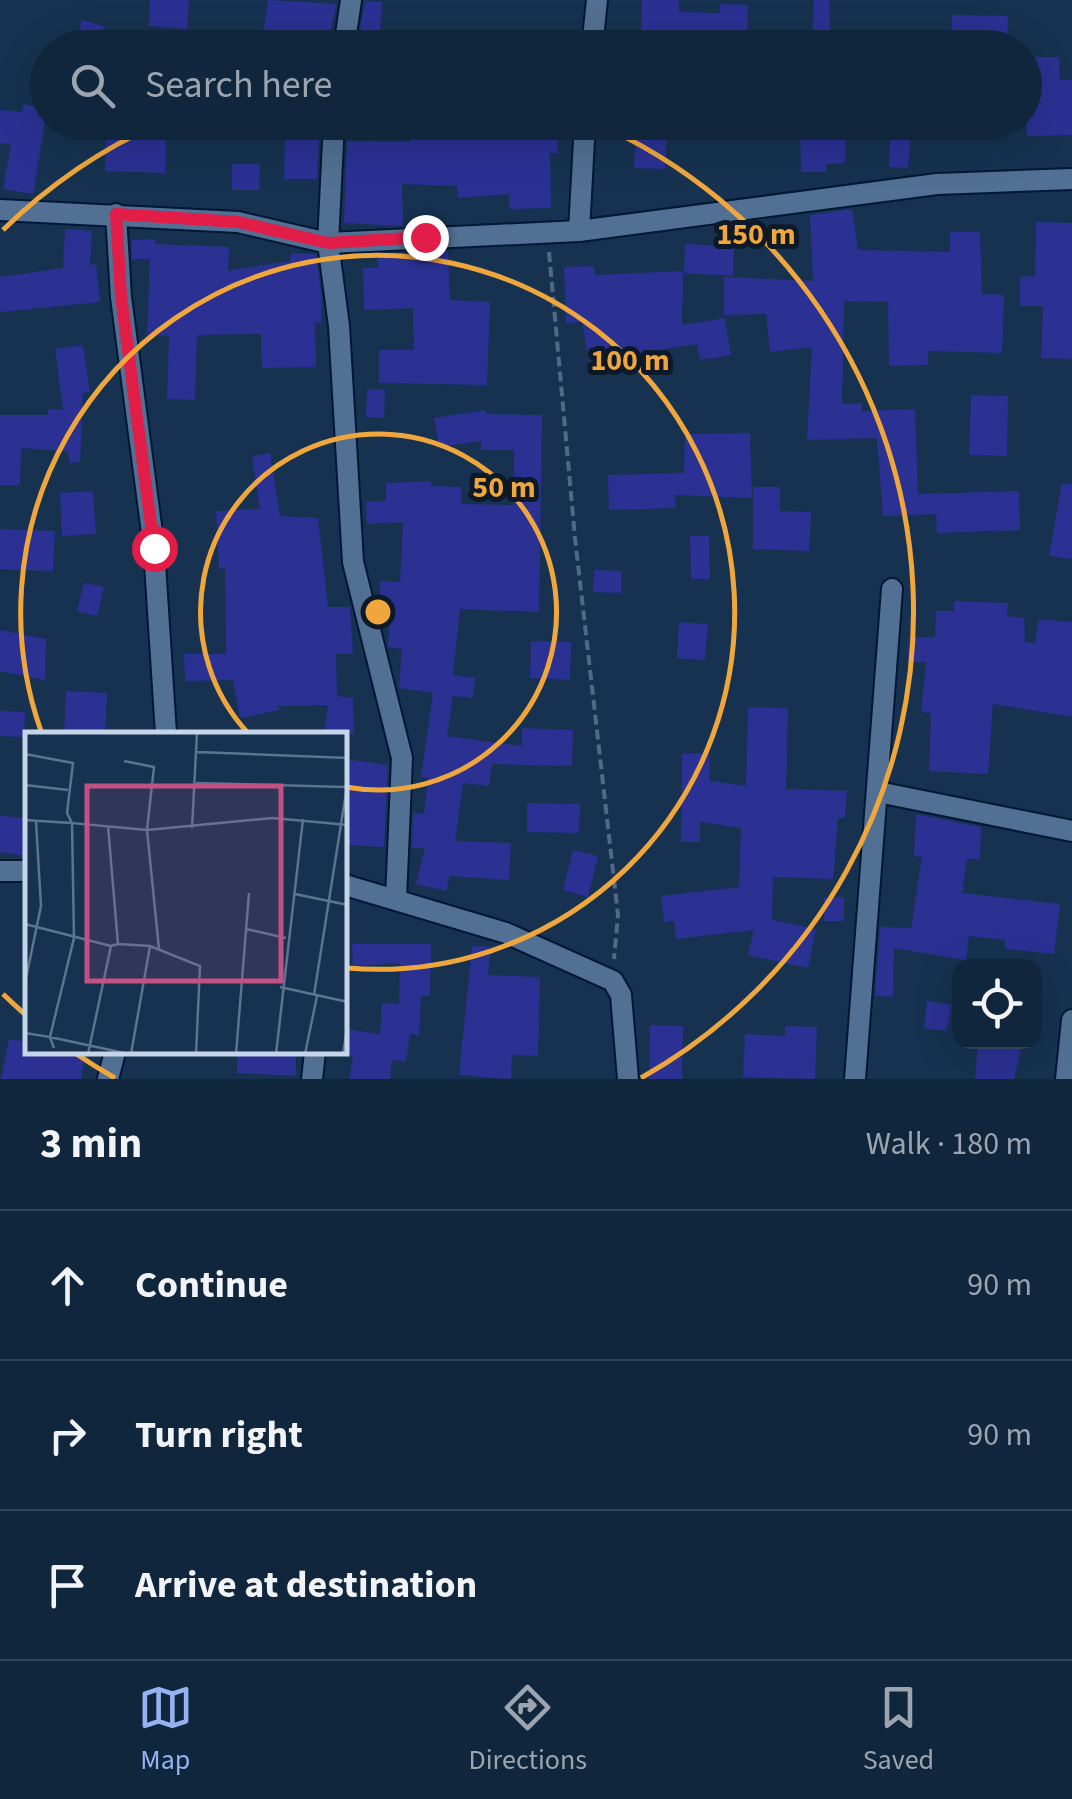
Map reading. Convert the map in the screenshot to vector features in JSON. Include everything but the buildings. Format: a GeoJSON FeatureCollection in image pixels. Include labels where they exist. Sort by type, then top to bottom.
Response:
{"type":"FeatureCollection","features":[{"type":"Feature","properties":{"kind":"street"},"geometry":{"type":"LineString","coordinates":[[347,30],[352,0]]}},
{"type":"Feature","properties":{"kind":"street"},"geometry":{"type":"LineString","coordinates":[[594,30],[597,0]]}},
{"type":"Feature","properties":{"kind":"street"},"geometry":{"type":"LineString","coordinates":[[333,140],[328,243],[339,326],[353,562],[402,758],[396,899]]}},
{"type":"Feature","properties":{"kind":"street"},"geometry":{"type":"LineString","coordinates":[[580,231],[585,140]]}},
{"type":"Feature","properties":{"kind":"street"},"geometry":{"type":"LineString","coordinates":[[0,210],[238,222],[328,243],[580,231],[936,184],[1072,178]]}},
{"type":"Feature","properties":{"kind":"street"},"geometry":{"type":"LineString","coordinates":[[116,214],[121,296],[154,548],[166,732]]}},
{"type":"Feature","properties":{"kind":"street"},"geometry":{"type":"LineString","coordinates":[[855,1079],[892,589]]}},
{"type":"Feature","properties":{"kind":"street"},"geometry":{"type":"LineString","coordinates":[[878,792],[1072,832]]}},
{"type":"Feature","properties":{"kind":"street"},"geometry":{"type":"LineString","coordinates":[[0,870],[25,871]]}},
{"type":"Feature","properties":{"kind":"street"},"geometry":{"type":"LineString","coordinates":[[348,886],[506,933],[613,980],[621,995],[628,1079]]}},
{"type":"Feature","properties":{"kind":"street"},"geometry":{"type":"LineString","coordinates":[[1066,1079],[1072,1020]]}},
{"type":"Feature","properties":{"kind":"street"},"geometry":{"type":"LineString","coordinates":[[108,1079],[114,1054]]}},
{"type":"Feature","properties":{"kind":"street"},"geometry":{"type":"LineString","coordinates":[[312,1079],[315,1054]]}},
{"type":"Feature","properties":{"kind":"path"},"geometry":{"type":"LineString","coordinates":[[548,232],[575,538],[618,915],[613,980]]}},
{"type":"Feature","properties":{"kind":"route"},"geometry":{"type":"LineString","coordinates":[[154,548],[121,296],[116,214],[238,222],[328,243],[425,237]]}}]}
